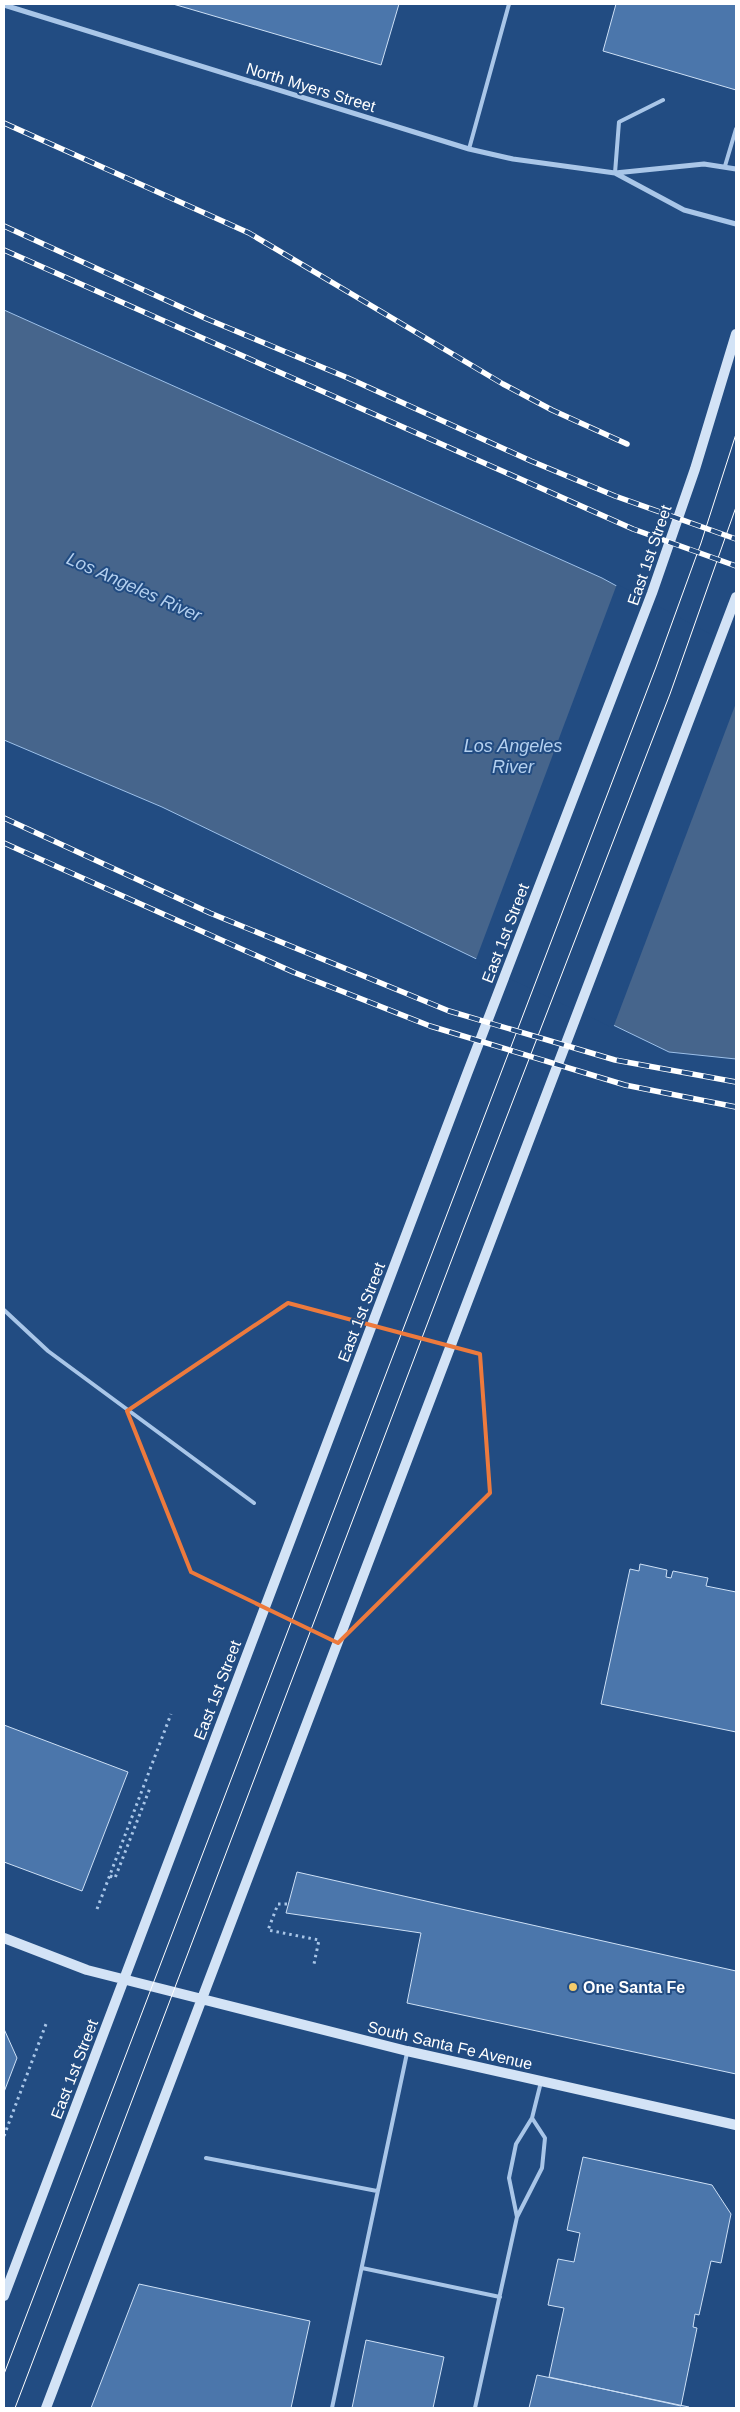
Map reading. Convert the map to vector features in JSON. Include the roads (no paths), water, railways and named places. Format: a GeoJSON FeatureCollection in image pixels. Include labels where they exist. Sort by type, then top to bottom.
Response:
{"type":"FeatureCollection","features":[{"type":"Feature","properties":{"kind":"main road","name":"East 1st Street"},"geometry":{"type":"LineString","coordinates":[[4,2296],[467,1074],[649,601],[695,469],[736,334]]}},
{"type":"Feature","properties":{"kind":"main road"},"geometry":{"type":"LineString","coordinates":[[46,2408],[736,597]]}},
{"type":"Feature","properties":{"kind":"main road","name":"South Santa Fe Avenue"},"geometry":{"type":"LineString","coordinates":[[4,1938],[87,1970],[407,2051],[736,2125]]}},
{"type":"Feature","properties":{"kind":"street","name":"North Myers Street"},"geometry":{"type":"LineString","coordinates":[[4,5],[469,150],[513,159],[614,173],[704,164],[736,169]]}},
{"type":"Feature","properties":{"kind":"street","name":"North Myers Street"},"geometry":{"type":"LineString","coordinates":[[614,173],[684,210],[736,224]]}},
{"type":"Feature","properties":{"kind":"lane"},"geometry":{"type":"LineString","coordinates":[[469,150],[509,4]]}},
{"type":"Feature","properties":{"kind":"lane"},"geometry":{"type":"LineString","coordinates":[[614,173],[619,122],[663,100]]}},
{"type":"Feature","properties":{"kind":"lane"},"geometry":{"type":"LineString","coordinates":[[725,166],[736,129]]}},
{"type":"Feature","properties":{"kind":"lane"},"geometry":{"type":"LineString","coordinates":[[4,1310],[48,1351],[254,1503]]}},
{"type":"Feature","properties":{"kind":"lane"},"geometry":{"type":"LineString","coordinates":[[332,2408],[407,2051]]}},
{"type":"Feature","properties":{"kind":"lane"},"geometry":{"type":"LineString","coordinates":[[517,2217],[509,2178],[516,2144],[532,2118],[541,2081]]}},
{"type":"Feature","properties":{"kind":"lane"},"geometry":{"type":"LineString","coordinates":[[475,2408],[517,2217],[542,2168],[545,2138],[532,2118]]}},
{"type":"Feature","properties":{"kind":"lane"},"geometry":{"type":"LineString","coordinates":[[206,2158],[377,2191]]}},
{"type":"Feature","properties":{"kind":"lane"},"geometry":{"type":"LineString","coordinates":[[362,2268],[500,2296]]}},
{"type":"Feature","properties":{"kind":"water","name":"Los Angeles River"},"geometry":{"type":"Polygon","coordinates":[[[4,310],[602,578],[736,651],[736,1059],[669,1052],[162,807],[4,740],[4,310]]]}},
{"type":"Feature","properties":{"kind":"tram line"},"geometry":{"type":"LineString","coordinates":[[4,2374],[656,667],[701,543],[736,434]]}},
{"type":"Feature","properties":{"kind":"tram line"},"geometry":{"type":"LineString","coordinates":[[15,2408],[463,1230],[670,694],[736,507]]}},
{"type":"Feature","properties":{"kind":"railway"},"geometry":{"type":"LineString","coordinates":[[4,123],[249,233],[503,384],[552,410],[627,444]]}},
{"type":"Feature","properties":{"kind":"railway"},"geometry":{"type":"LineString","coordinates":[[4,226],[207,319],[348,378],[531,461],[615,496],[736,539]]}},
{"type":"Feature","properties":{"kind":"railway"},"geometry":{"type":"LineString","coordinates":[[4,250],[633,529],[736,566]]}},
{"type":"Feature","properties":{"kind":"railway"},"geometry":{"type":"LineString","coordinates":[[4,818],[210,913],[449,1011],[615,1060],[736,1082]]}},
{"type":"Feature","properties":{"kind":"railway"},"geometry":{"type":"LineString","coordinates":[[4,843],[293,972],[430,1026],[625,1085],[736,1107]]}},
{"type":"Feature","properties":{"kind":"place","name":"One Santa Fe"},"geometry":{"type":"Point","coordinates":[573,1987]}}]}
